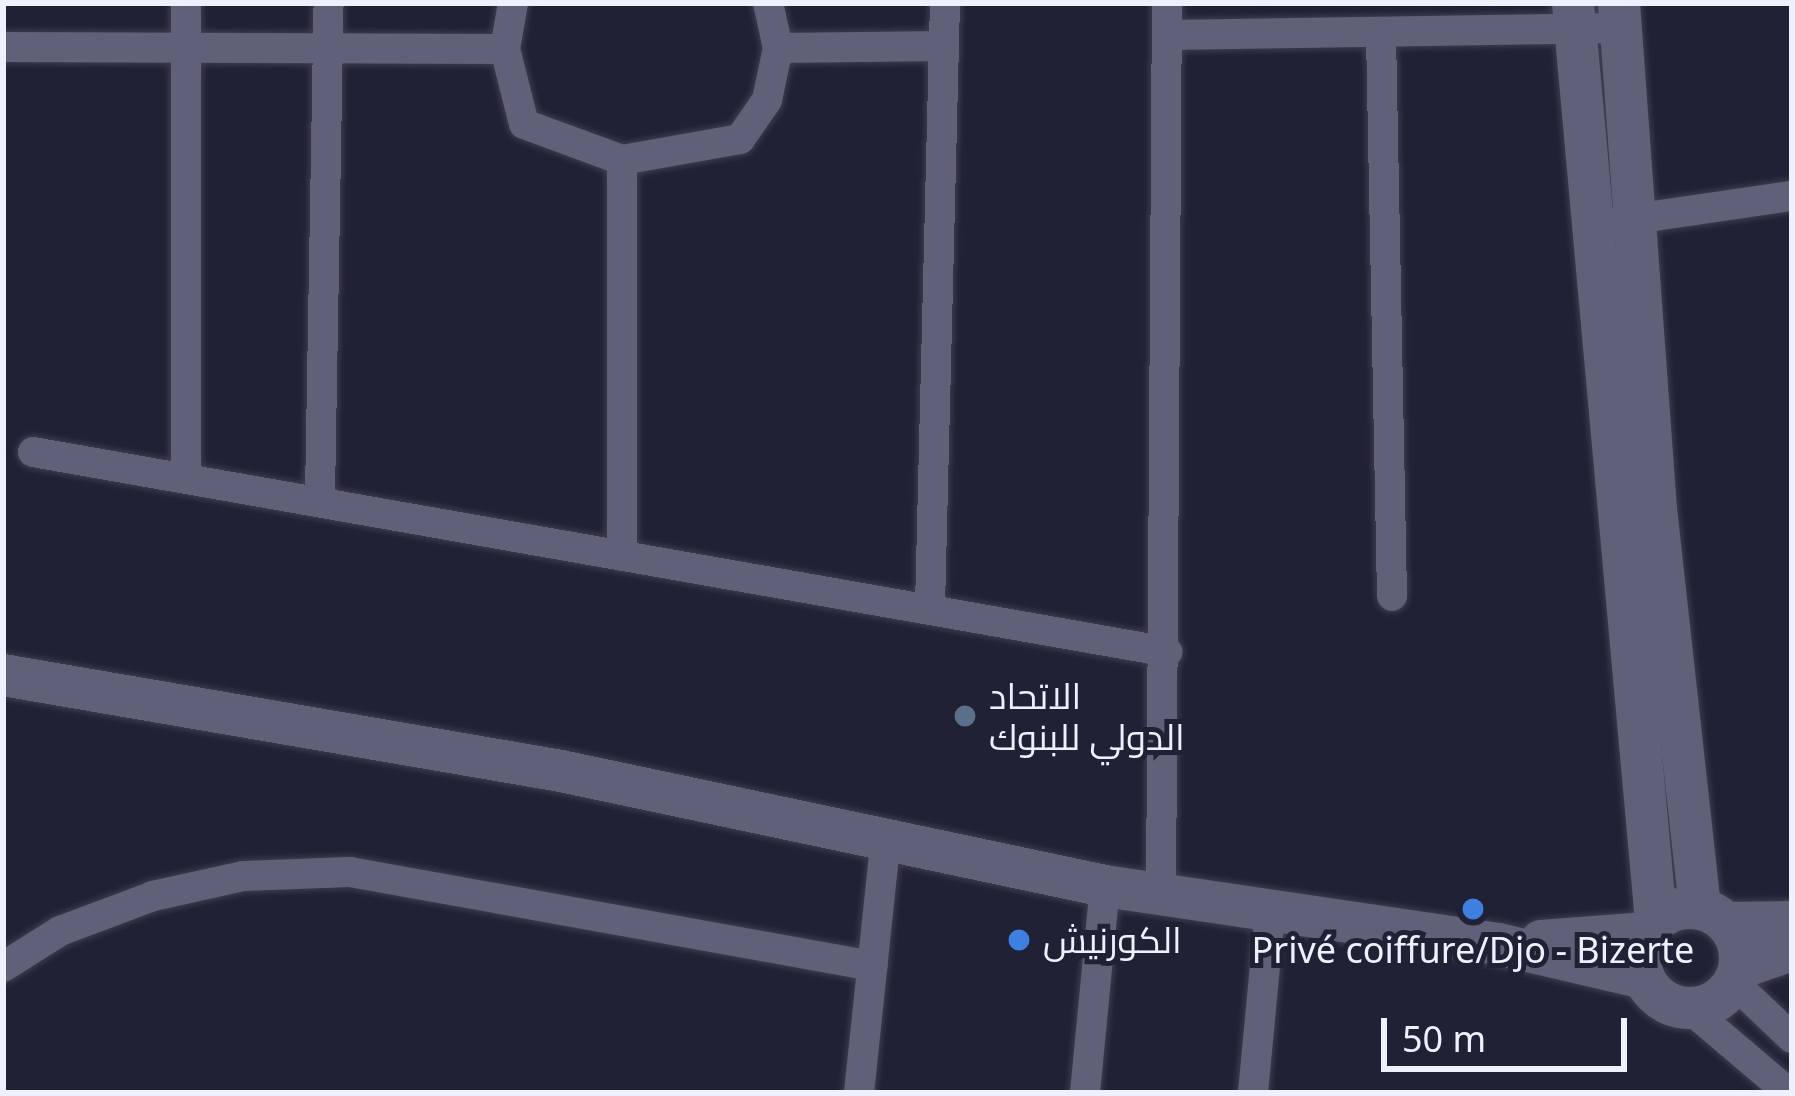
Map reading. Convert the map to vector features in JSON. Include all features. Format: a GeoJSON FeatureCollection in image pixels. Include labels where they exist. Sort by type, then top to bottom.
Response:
{"type":"FeatureCollection","features":[{"type":"Feature","properties":{"kind":"main road"},"geometry":{"type":"LineString","coordinates":[[1620,16],[1633,220],[1713,916],[1737,975]]}},
{"type":"Feature","properties":{"kind":"main road"},"geometry":{"type":"LineString","coordinates":[[1574,18],[1652,927],[1644,978]]}},
{"type":"Feature","properties":{"kind":"main road"},"geometry":{"type":"LineString","coordinates":[[3,675],[886,834],[1105,886],[1498,944],[1644,978],[1662,1000],[1690,1009],[1737,975],[1792,950]]}},
{"type":"Feature","properties":{"kind":"main road"},"geometry":{"type":"LineString","coordinates":[[1498,944],[1713,916],[1792,922]]}},
{"type":"Feature","properties":{"kind":"street"},"geometry":{"type":"LineString","coordinates":[[186,3],[186,477]]}},
{"type":"Feature","properties":{"kind":"street"},"geometry":{"type":"LineString","coordinates":[[320,495],[329,3]]}},
{"type":"Feature","properties":{"kind":"street"},"geometry":{"type":"LineString","coordinates":[[513,3],[505,49],[524,124],[622,160],[740,139],[766,100],[778,48],[768,3]]}},
{"type":"Feature","properties":{"kind":"street"},"geometry":{"type":"LineString","coordinates":[[930,607],[945,3]]}},
{"type":"Feature","properties":{"kind":"street"},"geometry":{"type":"LineString","coordinates":[[1161,896],[1168,652],[1167,3]]}},
{"type":"Feature","properties":{"kind":"street"},"geometry":{"type":"LineString","coordinates":[[1422,3],[1424,34]]}},
{"type":"Feature","properties":{"kind":"street"},"geometry":{"type":"LineString","coordinates":[[1167,34],[1424,34],[1620,16]]}},
{"type":"Feature","properties":{"kind":"street"},"geometry":{"type":"LineString","coordinates":[[1381,34],[1392,596]]}},
{"type":"Feature","properties":{"kind":"street"},"geometry":{"type":"LineString","coordinates":[[3,46],[186,42],[505,49]]}},
{"type":"Feature","properties":{"kind":"street"},"geometry":{"type":"LineString","coordinates":[[778,48],[944,46]]}},
{"type":"Feature","properties":{"kind":"street"},"geometry":{"type":"LineString","coordinates":[[622,160],[622,556]]}},
{"type":"Feature","properties":{"kind":"street"},"geometry":{"type":"LineString","coordinates":[[1590,224],[1792,196]]}},
{"type":"Feature","properties":{"kind":"street"},"geometry":{"type":"LineString","coordinates":[[33,452],[320,495],[622,556],[1168,652]]}},
{"type":"Feature","properties":{"kind":"street"},"geometry":{"type":"LineString","coordinates":[[859,1093],[886,834]]}},
{"type":"Feature","properties":{"kind":"street"},"geometry":{"type":"LineString","coordinates":[[3,968],[60,931],[153,896],[243,876],[350,872],[874,966]]}},
{"type":"Feature","properties":{"kind":"street"},"geometry":{"type":"LineString","coordinates":[[1084,1093],[1105,886]]}},
{"type":"Feature","properties":{"kind":"street"},"geometry":{"type":"LineString","coordinates":[[1253,1093],[1270,913]]}},
{"type":"Feature","properties":{"kind":"street"},"geometry":{"type":"LineString","coordinates":[[1737,975],[1792,1038]]}},
{"type":"Feature","properties":{"kind":"street"},"geometry":{"type":"LineString","coordinates":[[1690,1009],[1790,1093]]}},
{"type":"Feature","properties":{"kind":"place","name":"الاتحاد الدولي للبنوك"},"geometry":{"type":"Point","coordinates":[965,716]}},
{"type":"Feature","properties":{"kind":"place","name":"Privé coiffure/Djo - Bizerte"},"geometry":{"type":"Point","coordinates":[1473,909]}},
{"type":"Feature","properties":{"kind":"place","name":"الكورنيش"},"geometry":{"type":"Point","coordinates":[1019,940]}}]}
